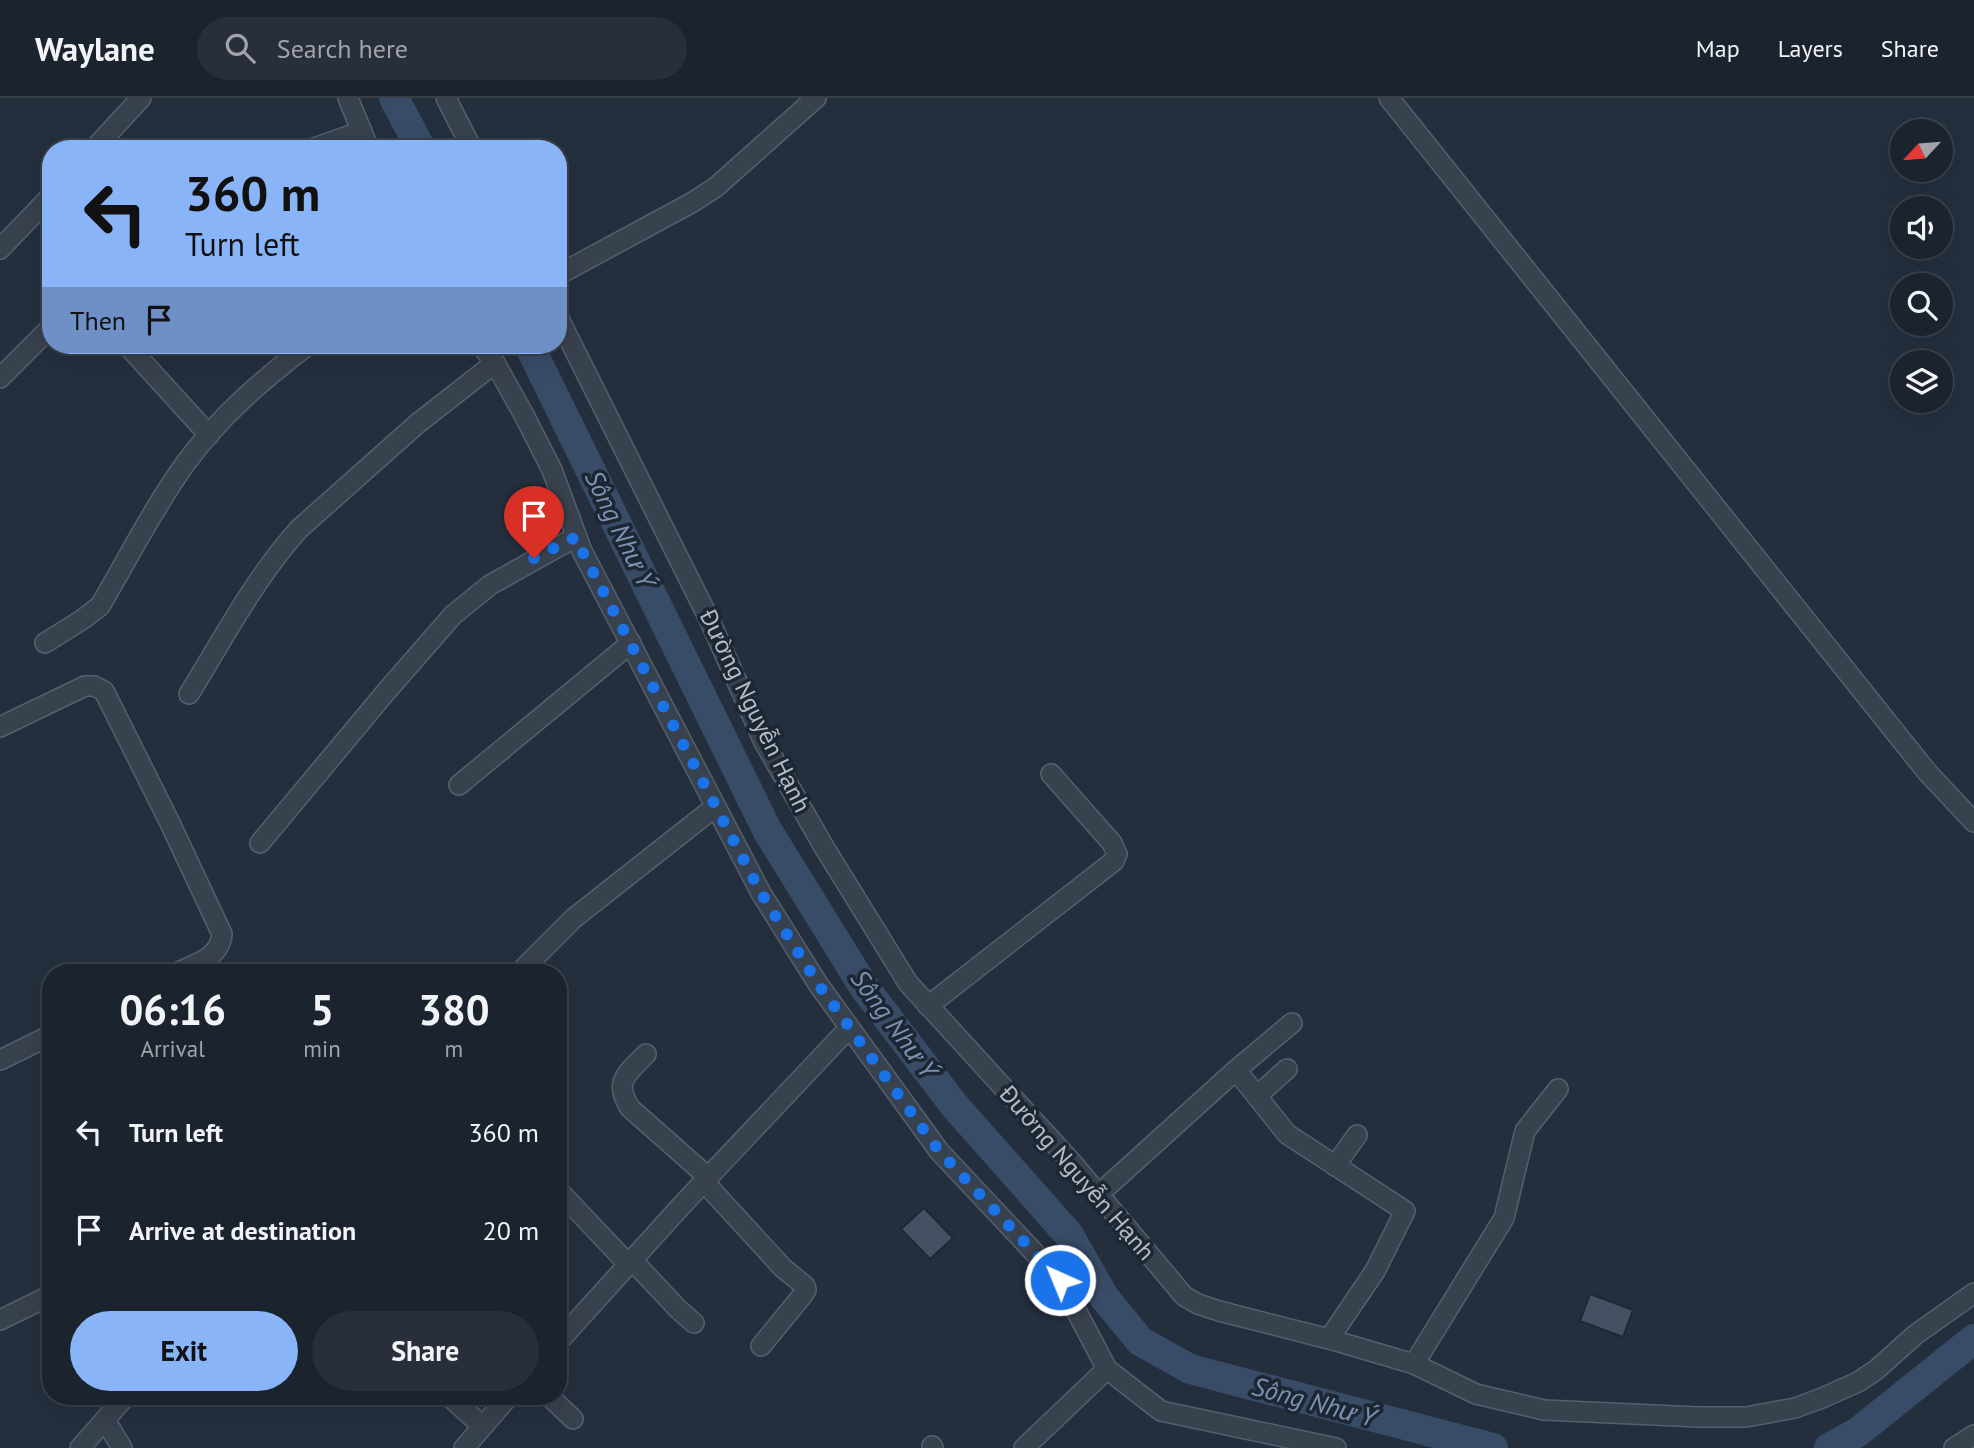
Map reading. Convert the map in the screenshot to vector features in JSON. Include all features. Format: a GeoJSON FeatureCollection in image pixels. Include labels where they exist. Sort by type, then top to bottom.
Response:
{"type":"FeatureCollection","features":[{"type":"Feature","properties":{"kind":"street"},"geometry":{"type":"LineString","coordinates":[[102,140],[141,98]]}},
{"type":"Feature","properties":{"kind":"street"},"geometry":{"type":"LineString","coordinates":[[348,98],[365,140]]}},
{"type":"Feature","properties":{"kind":"street"},"geometry":{"type":"LineString","coordinates":[[446,98],[467,140]]}},
{"type":"Feature","properties":{"kind":"street"},"geometry":{"type":"LineString","coordinates":[[567,270],[716,187],[816,98]]}},
{"type":"Feature","properties":{"kind":"street"},"geometry":{"type":"LineString","coordinates":[[1389,98],[1927,772],[1974,822]]}},
{"type":"Feature","properties":{"kind":"street"},"geometry":{"type":"LineString","coordinates":[[0,249],[42,205]]}},
{"type":"Feature","properties":{"kind":"street","name":"Đường Nguyễn Hạnh"},"geometry":{"type":"LineString","coordinates":[[567,335],[709,619],[764,742],[824,847],[908,983],[1099,1194],[1184,1296],[1219,1311],[1414,1364],[1476,1394],[1544,1410],[1746,1417],[1795,1408],[1858,1382],[1876,1370],[1915,1335],[1974,1293]]}},
{"type":"Feature","properties":{"kind":"street"},"geometry":{"type":"LineString","coordinates":[[0,378],[42,336]]}},
{"type":"Feature","properties":{"kind":"street"},"geometry":{"type":"LineString","coordinates":[[135,354],[209,435]]}},
{"type":"Feature","properties":{"kind":"street"},"geometry":{"type":"LineString","coordinates":[[45,643],[100,606],[174,480],[209,435],[263,379],[296,354]]}},
{"type":"Feature","properties":{"kind":"street"},"geometry":{"type":"LineString","coordinates":[[488,354],[552,470],[582,551],[761,893],[818,984],[939,1151],[1060,1280],[1107,1369],[1161,1411],[1336,1448]]}},
{"type":"Feature","properties":{"kind":"street"},"geometry":{"type":"LineString","coordinates":[[188,694],[239,613],[287,542],[299,529],[417,424],[495,363]]}},
{"type":"Feature","properties":{"kind":"street"},"geometry":{"type":"LineString","coordinates":[[260,843],[453,615],[490,585],[576,537]]}},
{"type":"Feature","properties":{"kind":"street"},"geometry":{"type":"LineString","coordinates":[[459,785],[631,643]]}},
{"type":"Feature","properties":{"kind":"street"},"geometry":{"type":"LineString","coordinates":[[0,727],[85,686],[94,686],[104,691],[222,934],[217,950],[194,964]]}},
{"type":"Feature","properties":{"kind":"street"},"geometry":{"type":"LineString","coordinates":[[928,1006],[1114,861],[1117,854],[1112,844],[1051,774]]}},
{"type":"Feature","properties":{"kind":"street"},"geometry":{"type":"LineString","coordinates":[[528,964],[574,918],[715,807]]}},
{"type":"Feature","properties":{"kind":"street"},"geometry":{"type":"LineString","coordinates":[[1099,1194],[1292,1023]]}},
{"type":"Feature","properties":{"kind":"street"},"geometry":{"type":"LineString","coordinates":[[567,1332],[849,1028]]}},
{"type":"Feature","properties":{"kind":"street"},"geometry":{"type":"LineString","coordinates":[[0,1060],[42,1039]]}},
{"type":"Feature","properties":{"kind":"street"},"geometry":{"type":"LineString","coordinates":[[646,1054],[624,1077],[621,1086],[621,1094],[630,1108],[706,1180],[783,1268],[805,1286],[803,1296],[761,1346]]}},
{"type":"Feature","properties":{"kind":"street"},"geometry":{"type":"LineString","coordinates":[[1257,1096],[1287,1069]]}},
{"type":"Feature","properties":{"kind":"street"},"geometry":{"type":"LineString","coordinates":[[1236,1070],[1287,1134],[1405,1211],[1375,1271],[1329,1339]]}},
{"type":"Feature","properties":{"kind":"street"},"geometry":{"type":"LineString","coordinates":[[1414,1364],[1504,1218],[1525,1130],[1558,1089]]}},
{"type":"Feature","properties":{"kind":"street"},"geometry":{"type":"LineString","coordinates":[[1335,1166],[1357,1135]]}},
{"type":"Feature","properties":{"kind":"street"},"geometry":{"type":"LineString","coordinates":[[567,1199],[694,1323]]}},
{"type":"Feature","properties":{"kind":"street"},"geometry":{"type":"LineString","coordinates":[[0,1320],[42,1299]]}},
{"type":"Feature","properties":{"kind":"street"},"geometry":{"type":"LineString","coordinates":[[1024,1448],[1107,1369]]}},
{"type":"Feature","properties":{"kind":"street"},"geometry":{"type":"LineString","coordinates":[[80,1448],[118,1405]]}},
{"type":"Feature","properties":{"kind":"street"},"geometry":{"type":"LineString","coordinates":[[459,1405],[482,1426]]}},
{"type":"Feature","properties":{"kind":"street"},"geometry":{"type":"LineString","coordinates":[[464,1448],[501,1405]]}},
{"type":"Feature","properties":{"kind":"street"},"geometry":{"type":"LineString","coordinates":[[558,1405],[573,1419]]}},
{"type":"Feature","properties":{"kind":"street"},"geometry":{"type":"LineString","coordinates":[[105,1420],[122,1448]]}},
{"type":"Feature","properties":{"kind":"street"},"geometry":{"type":"LineString","coordinates":[[1954,1448],[1974,1435]]}},
{"type":"Feature","properties":{"kind":"building"},"geometry":{"type":"Polygon","coordinates":[[[924,1208],[953,1238],[930,1259],[901,1229],[924,1208]]]}},
{"type":"Feature","properties":{"kind":"building"},"geometry":{"type":"Polygon","coordinates":[[[1590,1294],[1633,1310],[1623,1337],[1580,1321],[1590,1294]]]}},
{"type":"Feature","properties":{"kind":"waterway","name":"Sông Như Ý"},"geometry":{"type":"LineString","coordinates":[[394,98],[416,140]]}},
{"type":"Feature","properties":{"kind":"waterway","name":"Sông Như Ý"},"geometry":{"type":"LineString","coordinates":[[533,354],[767,830],[864,987],[954,1105],[1069,1235],[1104,1297],[1140,1341],[1190,1369],[1493,1448]]}},
{"type":"Feature","properties":{"kind":"waterway","name":"Sông Như Ý"},"geometry":{"type":"LineString","coordinates":[[1829,1448],[1858,1432],[1974,1339]]}},
{"type":"Feature","properties":{"kind":"route"},"geometry":{"type":"LineString","coordinates":[[534,558],[576,537],[761,893],[818,984],[939,1151],[1060,1280]]}}]}
